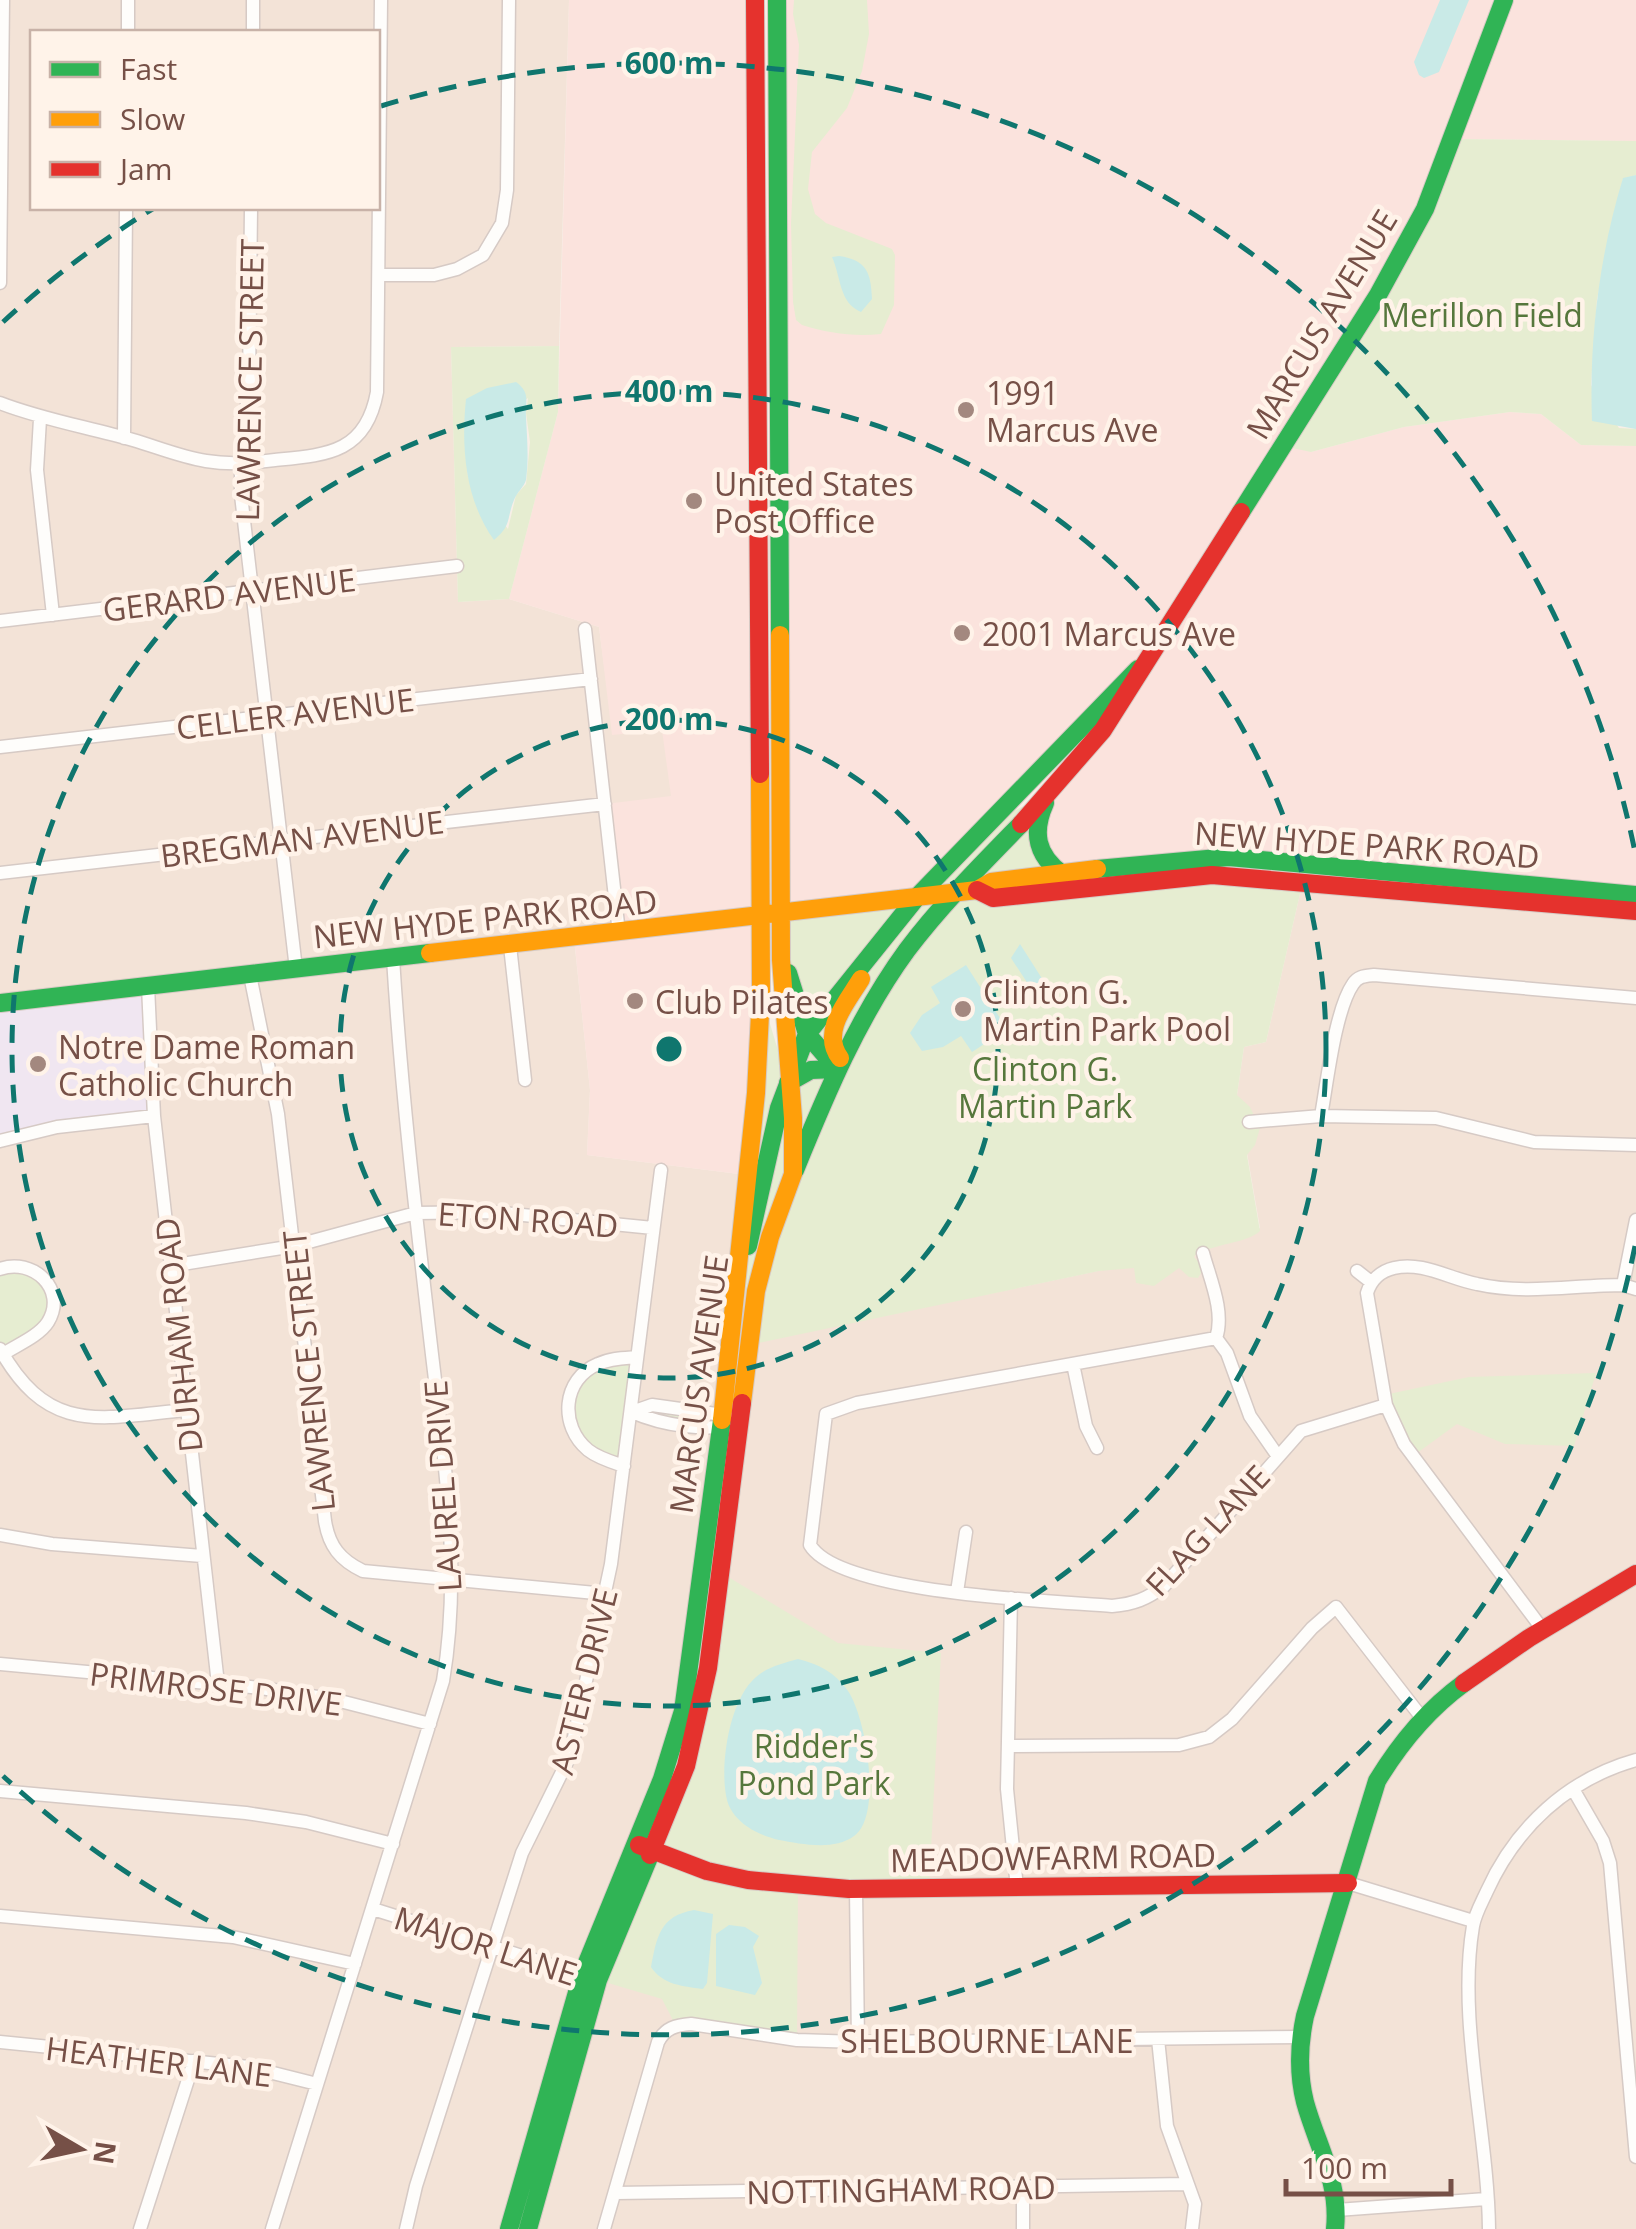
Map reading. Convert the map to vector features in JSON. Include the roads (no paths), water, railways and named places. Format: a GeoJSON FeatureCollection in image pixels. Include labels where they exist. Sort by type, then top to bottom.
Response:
{"type":"FeatureCollection","features":[{"type":"Feature","properties":{"kind":"main road"},"geometry":{"type":"LineString","coordinates":[[728,1422],[759,1034],[755,0]]}},
{"type":"Feature","properties":{"kind":"main road"},"geometry":{"type":"LineString","coordinates":[[777,0],[781,943],[793,1174]]}},
{"type":"Feature","properties":{"kind":"main road","name":"MARCUS AVENUE"},"geometry":{"type":"LineString","coordinates":[[728,1422],[770,1237],[838,1064],[894,968],[931,920],[968,891],[1130,697],[1149,658],[1378,295],[1415,226],[1504,0]]}},
{"type":"Feature","properties":{"kind":"main road","name":"MARCUS AVENUE"},"geometry":{"type":"LineString","coordinates":[[509,2229],[590,1978],[643,1847],[686,1766],[702,1706],[748,1245],[788,1083],[808,1034],[888,930],[1149,658]]}},
{"type":"Feature","properties":{"kind":"main road"},"geometry":{"type":"LineString","coordinates":[[1052,791],[1040,812],[1037,850],[1049,867],[1062,874]]}},
{"type":"Feature","properties":{"kind":"main road"},"geometry":{"type":"LineString","coordinates":[[968,891],[963,864],[980,834]]}},
{"type":"Feature","properties":{"kind":"main road","name":"NEW HYDE PARK ROAD"},"geometry":{"type":"LineString","coordinates":[[0,1003],[781,914],[968,891],[991,882],[1194,858],[1229,857],[1636,895]]}},
{"type":"Feature","properties":{"kind":"main road","name":"NEW HYDE PARK ROAD"},"geometry":{"type":"LineString","coordinates":[[968,891],[992,898],[1212,875],[1636,911]]}},
{"type":"Feature","properties":{"kind":"main road"},"geometry":{"type":"LineString","coordinates":[[838,1064],[830,1046],[831,1034],[888,930]]}},
{"type":"Feature","properties":{"kind":"main road"},"geometry":{"type":"LineString","coordinates":[[781,943],[808,1034],[838,1064]]}},
{"type":"Feature","properties":{"kind":"main road"},"geometry":{"type":"LineString","coordinates":[[759,1034],[772,1042],[788,1083]]}},
{"type":"Feature","properties":{"kind":"main road"},"geometry":{"type":"LineString","coordinates":[[788,1083],[818,1068],[838,1064]]}},
{"type":"Feature","properties":{"kind":"main road"},"geometry":{"type":"LineString","coordinates":[[1336,2220],[1336,2183],[1306,2104],[1300,2037],[1378,1779],[1422,1718],[1506,1654],[1636,1574]]}},
{"type":"Feature","properties":{"kind":"main road","name":"MEADOWFARM ROAD"},"geometry":{"type":"LineString","coordinates":[[643,1847],[708,1871],[748,1880],[856,1890],[1348,1882]]}},
{"type":"Feature","properties":{"kind":"main road","name":"MARCUS AVENUE"},"geometry":{"type":"LineString","coordinates":[[528,2229],[590,1978]]}},
{"type":"Feature","properties":{"kind":"street"},"geometry":{"type":"LineString","coordinates":[[0,283],[3,0]]}},
{"type":"Feature","properties":{"kind":"street"},"geometry":{"type":"LineString","coordinates":[[128,0],[128,30]]}},
{"type":"Feature","properties":{"kind":"street"},"geometry":{"type":"LineString","coordinates":[[253,0],[253,30]]}},
{"type":"Feature","properties":{"kind":"street"},"geometry":{"type":"LineString","coordinates":[[380,138],[381,0]]}},
{"type":"Feature","properties":{"kind":"street"},"geometry":{"type":"LineString","coordinates":[[379,275],[434,275],[457,269],[482,254],[502,223],[508,190],[509,0]]}},
{"type":"Feature","properties":{"kind":"street"},"geometry":{"type":"LineString","coordinates":[[124,438],[126,210]]}},
{"type":"Feature","properties":{"kind":"street","name":"LAWRENCE STREET"},"geometry":{"type":"LineString","coordinates":[[251,210],[250,384],[241,465],[296,969]]}},
{"type":"Feature","properties":{"kind":"street"},"geometry":{"type":"LineString","coordinates":[[0,404],[40,419],[206,461],[241,465],[319,456],[346,445],[366,427],[377,392],[379,210]]}},
{"type":"Feature","properties":{"kind":"street"},"geometry":{"type":"LineString","coordinates":[[757,349],[778,348]]}},
{"type":"Feature","properties":{"kind":"street"},"geometry":{"type":"LineString","coordinates":[[40,419],[37,470],[53,615]]}},
{"type":"Feature","properties":{"kind":"street","name":"GERARD AVENUE"},"geometry":{"type":"LineString","coordinates":[[0,621],[457,566]]}},
{"type":"Feature","properties":{"kind":"street"},"geometry":{"type":"LineString","coordinates":[[585,628],[619,933]]}},
{"type":"Feature","properties":{"kind":"street","name":"CELLER AVENUE"},"geometry":{"type":"LineString","coordinates":[[0,747],[591,680]]}},
{"type":"Feature","properties":{"kind":"street","name":"BREGMAN AVENUE"},"geometry":{"type":"LineString","coordinates":[[0,873],[604,804]]}},
{"type":"Feature","properties":{"kind":"street"},"geometry":{"type":"LineString","coordinates":[[510,946],[525,1080]]}},
{"type":"Feature","properties":{"kind":"street","name":"LAUREL DRIVE"},"geometry":{"type":"LineString","coordinates":[[272,2229],[430,1724],[448,1650],[448,1486],[402,1094],[393,958]]}},
{"type":"Feature","properties":{"kind":"street","name":"LAWRENCE STREET"},"geometry":{"type":"LineString","coordinates":[[250,974],[278,1114],[325,1521],[332,1546],[348,1564],[363,1571],[606,1594]]}},
{"type":"Feature","properties":{"kind":"street"},"geometry":{"type":"LineString","coordinates":[[1321,1116],[1338,1028],[1352,985],[1360,977],[1374,975],[1636,998]]}},
{"type":"Feature","properties":{"kind":"street","name":"DURHAM ROAD"},"geometry":{"type":"LineString","coordinates":[[148,986],[154,1116],[218,1684]]}},
{"type":"Feature","properties":{"kind":"street"},"geometry":{"type":"LineString","coordinates":[[0,1140],[56,1127],[154,1116]]}},
{"type":"Feature","properties":{"kind":"street"},"geometry":{"type":"LineString","coordinates":[[1250,1122],[1321,1116],[1436,1118],[1534,1142],[1636,1145]]}},
{"type":"Feature","properties":{"kind":"street","name":"ASTER DRIVE"},"geometry":{"type":"LineString","coordinates":[[406,2229],[522,1853],[570,1756],[606,1594],[660,1170]]}},
{"type":"Feature","properties":{"kind":"street","name":"ETON ROAD"},"geometry":{"type":"LineString","coordinates":[[170,1266],[294,1246],[416,1213],[493,1212],[654,1228]]}},
{"type":"Feature","properties":{"kind":"street"},"geometry":{"type":"LineString","coordinates":[[1371,1282],[1394,1268],[1410,1266],[1510,1289],[1630,1287],[1636,1220]]}},
{"type":"Feature","properties":{"kind":"street"},"geometry":{"type":"LineString","coordinates":[[1204,1252],[1218,1308],[1216,1338],[1227,1353],[1250,1416],[1277,1455]]}},
{"type":"Feature","properties":{"kind":"street"},"geometry":{"type":"LineString","coordinates":[[0,1269],[17,1265],[34,1269],[47,1282],[53,1304],[46,1324],[1,1351],[26,1388],[56,1409],[76,1416],[99,1418],[186,1410]]}},
{"type":"Feature","properties":{"kind":"street"},"geometry":{"type":"LineString","coordinates":[[1357,1271],[1371,1282]]}},
{"type":"Feature","properties":{"kind":"street"},"geometry":{"type":"LineString","coordinates":[[1371,1282],[1368,1306],[1386,1405],[1404,1444],[1544,1630]]}},
{"type":"Feature","properties":{"kind":"street"},"geometry":{"type":"LineString","coordinates":[[1097,1448],[1086,1426],[1074,1364],[1216,1338]]}},
{"type":"Feature","properties":{"kind":"street"},"geometry":{"type":"LineString","coordinates":[[624,1466],[596,1456],[580,1443],[570,1426],[568,1405],[577,1381],[588,1370],[608,1360],[638,1357]]}},
{"type":"Feature","properties":{"kind":"street","name":"FLAG LANE"},"geometry":{"type":"LineString","coordinates":[[1074,1364],[857,1403],[826,1414],[810,1538],[816,1554],[850,1572],[886,1582],[1012,1598],[1132,1604],[1147,1598],[1176,1573],[1277,1455],[1309,1426],[1386,1405]]}},
{"type":"Feature","properties":{"kind":"street"},"geometry":{"type":"LineString","coordinates":[[632,1412],[652,1405],[728,1422]]}},
{"type":"Feature","properties":{"kind":"street"},"geometry":{"type":"LineString","coordinates":[[957,1592],[966,1532]]}},
{"type":"Feature","properties":{"kind":"street"},"geometry":{"type":"LineString","coordinates":[[0,1535],[52,1544],[202,1556]]}},
{"type":"Feature","properties":{"kind":"street"},"geometry":{"type":"LineString","coordinates":[[1012,1598],[1007,1789],[1017,1888]]}},
{"type":"Feature","properties":{"kind":"street"},"geometry":{"type":"LineString","coordinates":[[1008,1746],[1179,1745],[1210,1738],[1336,1607],[1422,1718]]}},
{"type":"Feature","properties":{"kind":"street","name":"PRIMROSE DRIVE"},"geometry":{"type":"LineString","coordinates":[[0,1664],[218,1684],[336,1700],[430,1724]]}},
{"type":"Feature","properties":{"kind":"street"},"geometry":{"type":"LineString","coordinates":[[1489,2229],[1469,1988],[1473,1922],[1499,1866],[1520,1834],[1544,1810],[1598,1774],[1636,1760]]}},
{"type":"Feature","properties":{"kind":"street"},"geometry":{"type":"LineString","coordinates":[[1573,1790],[1610,1863],[1636,2157]]}},
{"type":"Feature","properties":{"kind":"street"},"geometry":{"type":"LineString","coordinates":[[0,1791],[246,1813],[306,1822],[393,1844]]}},
{"type":"Feature","properties":{"kind":"street","name":"MEADOWFARM ROAD"},"geometry":{"type":"LineString","coordinates":[[1348,1882],[1473,1922]]}},
{"type":"Feature","properties":{"kind":"street"},"geometry":{"type":"LineString","coordinates":[[856,1890],[858,2042]]}},
{"type":"Feature","properties":{"kind":"street","name":"MAJOR LANE"},"geometry":{"type":"LineString","coordinates":[[373,1909],[590,1978]]}},
{"type":"Feature","properties":{"kind":"street"},"geometry":{"type":"LineString","coordinates":[[0,1916],[233,1938],[355,1964]]}},
{"type":"Feature","properties":{"kind":"street","name":"SHELBOURNE LANE"},"geometry":{"type":"LineString","coordinates":[[616,2193],[658,2042],[668,2029],[676,2026],[691,2024],[796,2040],[858,2042],[1300,2037]]}},
{"type":"Feature","properties":{"kind":"street"},"geometry":{"type":"LineString","coordinates":[[1158,2040],[1163,2110],[1195,2204],[1192,2229]]}},
{"type":"Feature","properties":{"kind":"street","name":"HEATHER LANE"},"geometry":{"type":"LineString","coordinates":[[0,2042],[249,2067],[317,2084]]}},
{"type":"Feature","properties":{"kind":"street"},"geometry":{"type":"LineString","coordinates":[[140,2229],[194,2060]]}},
{"type":"Feature","properties":{"kind":"street","name":"NOTTINGHAM ROAD"},"geometry":{"type":"LineString","coordinates":[[616,2193],[1186,2184]]}},
{"type":"Feature","properties":{"kind":"street"},"geometry":{"type":"LineString","coordinates":[[1022,2229],[1023,2188]]}},
{"type":"Feature","properties":{"kind":"street"},"geometry":{"type":"LineString","coordinates":[[604,2229],[616,2193]]}},
{"type":"Feature","properties":{"kind":"street"},"geometry":{"type":"LineString","coordinates":[[1336,2220],[1486,2199]]}},
{"type":"Feature","properties":{"kind":"water"},"geometry":{"type":"Polygon","coordinates":[[[1440,0],[1469,0],[1439,72],[1424,78],[1414,62],[1440,0]]]}},
{"type":"Feature","properties":{"kind":"water"},"geometry":{"type":"Polygon","coordinates":[[[1636,175],[1636,429],[1592,421],[1591,391],[1597,299],[1608,238],[1623,178],[1636,175]]]}},
{"type":"Feature","properties":{"kind":"water"},"geometry":{"type":"Polygon","coordinates":[[[832,257],[856,261],[869,275],[872,299],[861,312],[848,302],[842,289],[832,257]]]}},
{"type":"Feature","properties":{"kind":"water"},"geometry":{"type":"Polygon","coordinates":[[[516,382],[526,398],[526,480],[514,500],[506,526],[494,540],[477,508],[467,472],[466,399],[487,388],[516,382]]]}},
{"type":"Feature","properties":{"kind":"water"},"geometry":{"type":"Polygon","coordinates":[[[1020,944],[1048,988],[1032,990],[1011,958],[1020,944]]]}},
{"type":"Feature","properties":{"kind":"water","name":"Clinton G. Martin Park Pool"},"geometry":{"type":"Polygon","coordinates":[[[966,965],[1007,1029],[972,1052],[961,1036],[943,1047],[922,1051],[910,1033],[922,1015],[940,1003],[931,987],[966,965]]]}},
{"type":"Feature","properties":{"kind":"water"},"geometry":{"type":"Polygon","coordinates":[[[798,1659],[826,1670],[843,1684],[861,1722],[869,1766],[868,1809],[854,1836],[837,1844],[807,1844],[762,1835],[740,1821],[727,1800],[724,1770],[728,1735],[739,1701],[760,1674],[798,1659]]]}},
{"type":"Feature","properties":{"kind":"water"},"geometry":{"type":"Polygon","coordinates":[[[694,1910],[713,1914],[707,1983],[703,1989],[667,1981],[651,1967],[655,1946],[667,1922],[694,1910]]]}},
{"type":"Feature","properties":{"kind":"water"},"geometry":{"type":"Polygon","coordinates":[[[729,1925],[745,1927],[759,1936],[753,1947],[762,1983],[755,1995],[716,1986],[716,1934],[729,1925]]]}},
{"type":"Feature","properties":{"kind":"place","name":"1991 Marcus Ave"},"geometry":{"type":"Point","coordinates":[966,410]}},
{"type":"Feature","properties":{"kind":"place","name":"United States Post Office"},"geometry":{"type":"Point","coordinates":[694,501]}},
{"type":"Feature","properties":{"kind":"place","name":"2001 Marcus Ave"},"geometry":{"type":"Point","coordinates":[962,633]}},
{"type":"Feature","properties":{"kind":"place","name":"Club Pilates"},"geometry":{"type":"Point","coordinates":[635,1001]}},
{"type":"Feature","properties":{"kind":"place","name":"Clinton G. Martin Park Pool"},"geometry":{"type":"Point","coordinates":[963,1009]}},
{"type":"Feature","properties":{"kind":"place","name":"Notre Dame Roman Catholic Church"},"geometry":{"type":"Point","coordinates":[38,1064]}},
{"type":"Feature","properties":{"kind":"park label","name":"Merillon Field"},"geometry":{"type":"Point","coordinates":[1482,314]}},
{"type":"Feature","properties":{"kind":"park label","name":"Clinton G. Martin Park"},"geometry":{"type":"Point","coordinates":[1045,1086]}},
{"type":"Feature","properties":{"kind":"park label","name":"Ridder's Pond Park"},"geometry":{"type":"Point","coordinates":[814,1764]}}]}
